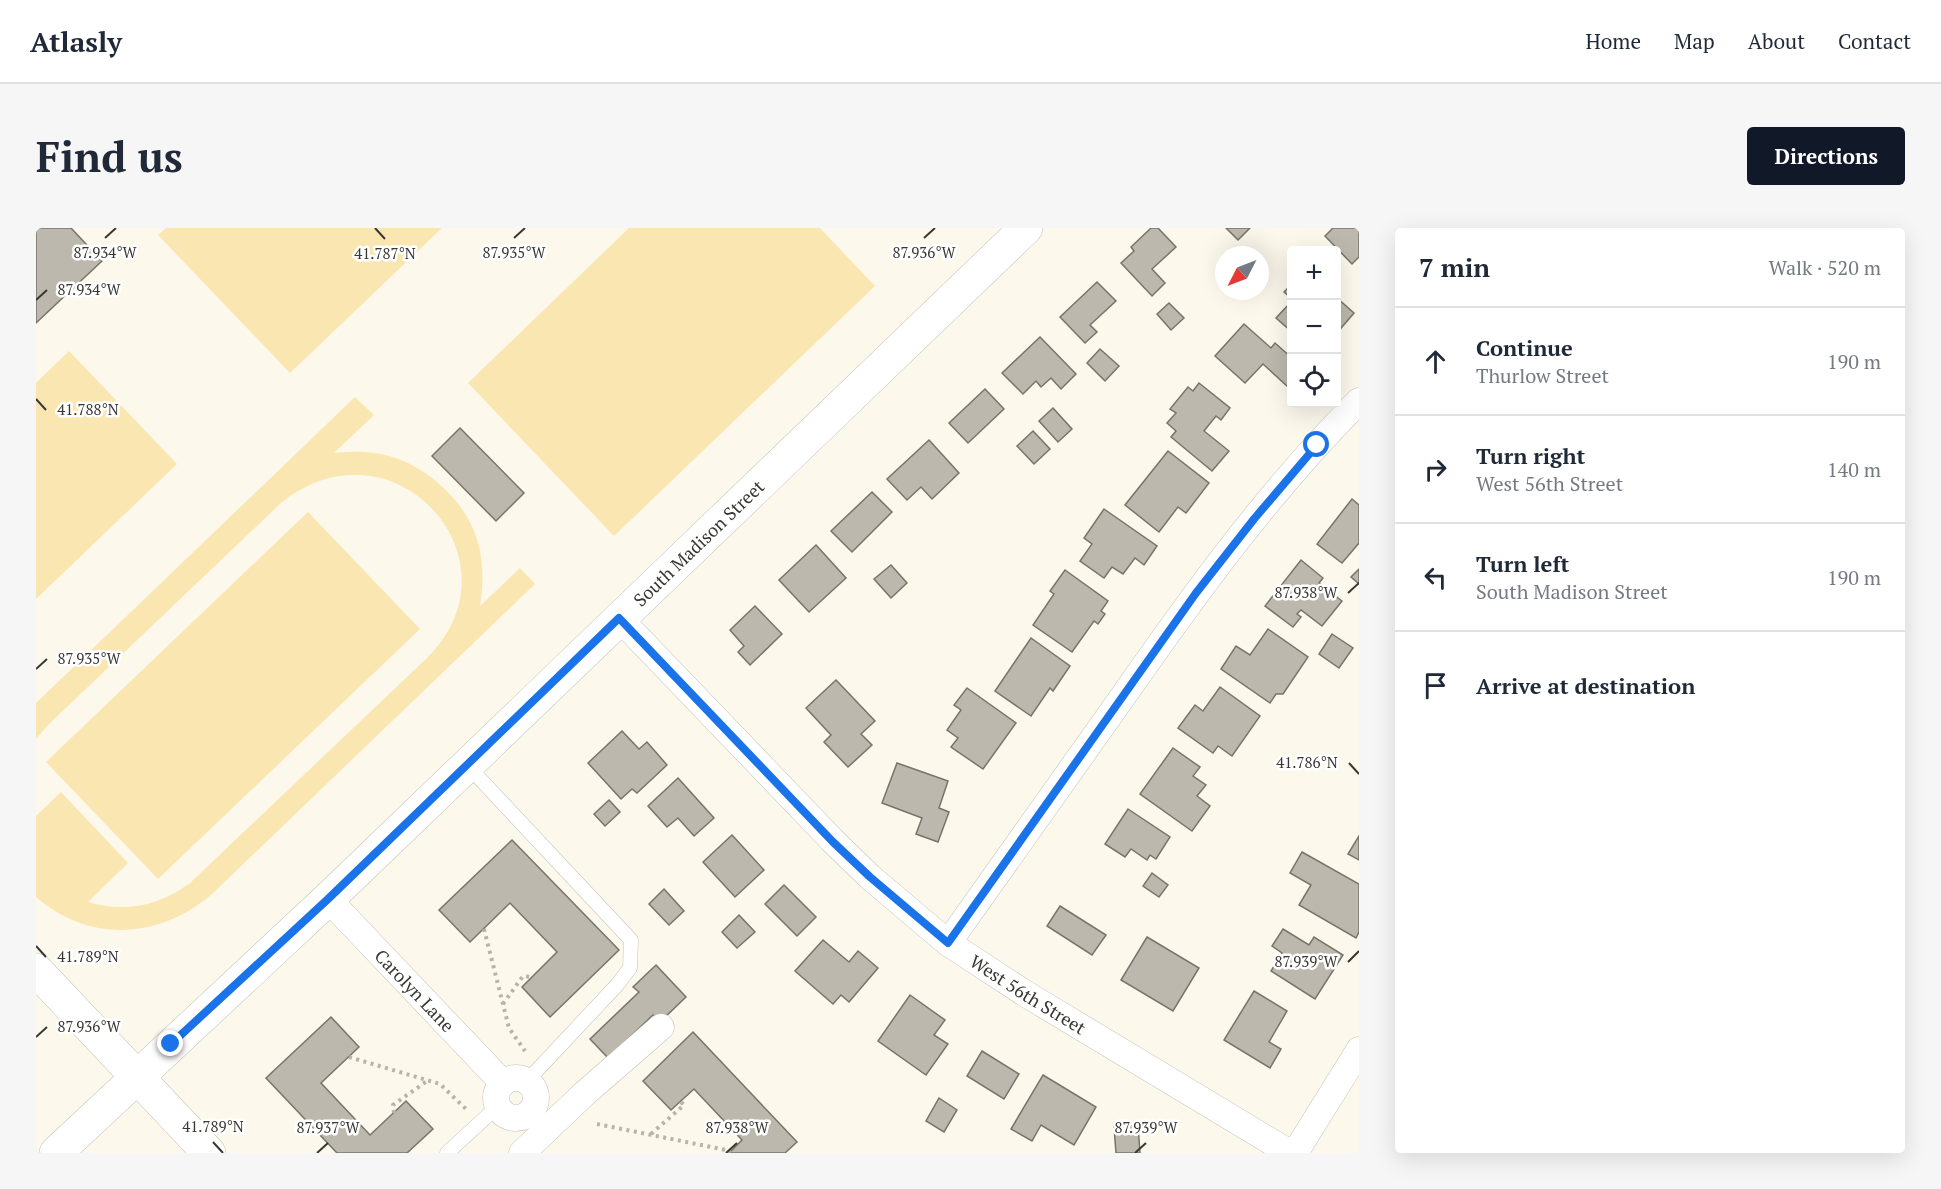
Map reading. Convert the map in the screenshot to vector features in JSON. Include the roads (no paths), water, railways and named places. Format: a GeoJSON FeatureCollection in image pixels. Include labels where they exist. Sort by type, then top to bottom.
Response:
{"type":"FeatureCollection","features":[{"type":"Feature","properties":{"kind":"street","name":"South Madison Street"},"geometry":{"type":"LineString","coordinates":[[56,1153],[328,899],[1026,228]]}},
{"type":"Feature","properties":{"kind":"street"},"geometry":{"type":"LineString","coordinates":[[948,943],[1196,593],[1254,519],[1317,445],[1359,401]]}},
{"type":"Feature","properties":{"kind":"street","name":"West 56th Street"},"geometry":{"type":"LineString","coordinates":[[619,618],[833,842],[870,877],[948,943],[1026,994],[1290,1153]]}},
{"type":"Feature","properties":{"kind":"street","name":"Carolyn Lane"},"geometry":{"type":"LineString","coordinates":[[328,899],[509,1090],[501,1111],[513,1117],[525,1115],[539,1120]]}},
{"type":"Feature","properties":{"kind":"street"},"geometry":{"type":"LineString","coordinates":[[36,970],[209,1153]]}},
{"type":"Feature","properties":{"kind":"street"},"geometry":{"type":"LineString","coordinates":[[522,1153],[539,1120],[661,1027]]}},
{"type":"Feature","properties":{"kind":"street"},"geometry":{"type":"LineString","coordinates":[[1295,1153],[1359,1050]]}},
{"type":"Feature","properties":{"kind":"lane"},"geometry":{"type":"LineString","coordinates":[[447,1153],[617,985],[630,968],[631,940],[467,765]]}}]}
